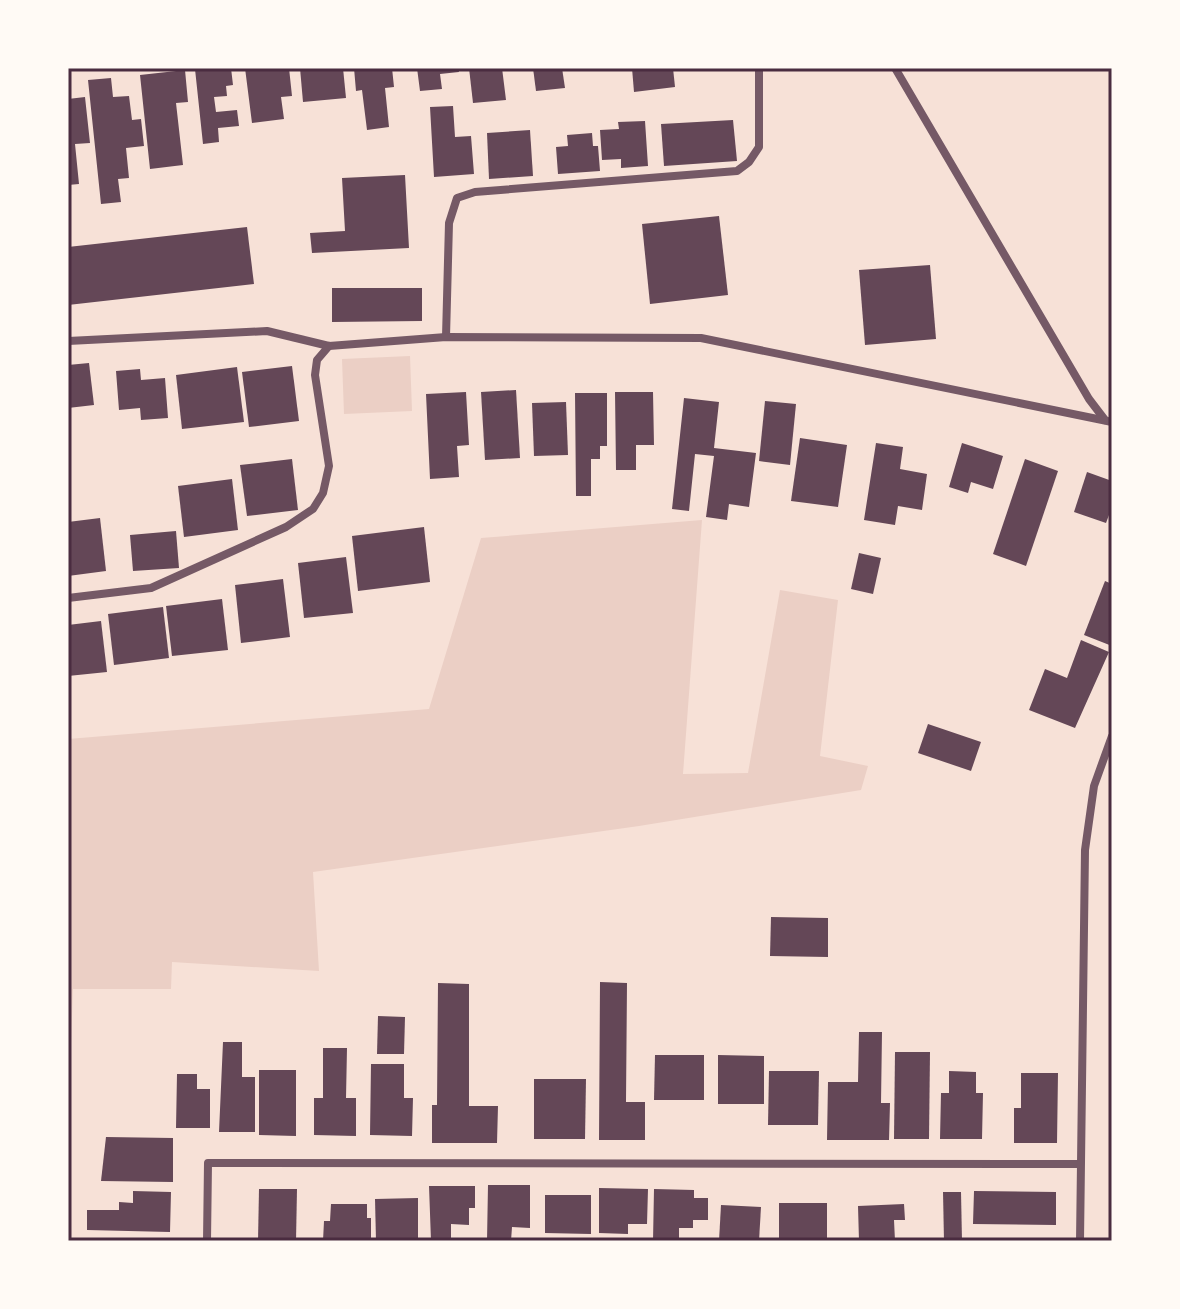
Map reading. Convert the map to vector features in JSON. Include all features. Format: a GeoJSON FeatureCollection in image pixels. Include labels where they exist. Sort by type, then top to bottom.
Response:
{"type":"FeatureCollection","features":[{"type":"Feature","properties":{"kind":"street"},"geometry":{"type":"LineString","coordinates":[[446,337],[449,223],[457,198],[475,192],[737,171],[749,162],[759,147],[759,68]]}},
{"type":"Feature","properties":{"kind":"street"},"geometry":{"type":"LineString","coordinates":[[895,68],[1089,399],[1109,421]]}},
{"type":"Feature","properties":{"kind":"street"},"geometry":{"type":"LineString","coordinates":[[68,341],[267,331],[329,346],[446,337],[701,338],[1109,421]]}},
{"type":"Feature","properties":{"kind":"street"},"geometry":{"type":"LineString","coordinates":[[68,598],[151,588],[286,527],[313,509],[323,493],[329,466],[315,375],[317,360],[329,346]]}},
{"type":"Feature","properties":{"kind":"street"},"geometry":{"type":"LineString","coordinates":[[1080,1241],[1085,850],[1094,786],[1112,736]]}},
{"type":"Feature","properties":{"kind":"street"},"geometry":{"type":"LineString","coordinates":[[207,1241],[208,1163],[1080,1164]]}},
{"type":"Feature","properties":{"kind":"shaded area"},"geometry":{"type":"Polygon","coordinates":[[[410,356],[412,411],[344,414],[342,359],[410,356]]]}},
{"type":"Feature","properties":{"kind":"shaded area"},"geometry":{"type":"Polygon","coordinates":[[[702,520],[683,774],[748,773],[780,590],[838,600],[820,756],[868,766],[861,790],[639,826],[313,872],[319,971],[172,962],[171,989],[73,989],[68,1128],[68,739],[429,709],[481,538],[702,520]]]}},
{"type":"Feature","properties":{"kind":"building"},"geometry":{"type":"Polygon","coordinates":[[[231,68],[233,85],[226,86],[227,96],[214,97],[216,112],[237,110],[239,126],[218,128],[219,142],[203,144],[195,69],[231,68]]]}},
{"type":"Feature","properties":{"kind":"building"},"geometry":{"type":"Polygon","coordinates":[[[245,68],[289,68],[292,96],[281,97],[284,119],[252,123],[245,68]]]}},
{"type":"Feature","properties":{"kind":"building"},"geometry":{"type":"Polygon","coordinates":[[[300,68],[343,68],[346,98],[303,102],[300,68]]]}},
{"type":"Feature","properties":{"kind":"building"},"geometry":{"type":"Polygon","coordinates":[[[354,68],[392,68],[394,87],[385,88],[389,127],[367,130],[362,90],[356,91],[354,68]]]}},
{"type":"Feature","properties":{"kind":"building"},"geometry":{"type":"Polygon","coordinates":[[[417,68],[458,68],[459,72],[440,74],[442,89],[420,91],[417,68]]]}},
{"type":"Feature","properties":{"kind":"building"},"geometry":{"type":"Polygon","coordinates":[[[469,68],[502,68],[506,100],[473,103],[469,68]]]}},
{"type":"Feature","properties":{"kind":"building"},"geometry":{"type":"Polygon","coordinates":[[[533,68],[562,68],[565,88],[536,91],[533,68]]]}},
{"type":"Feature","properties":{"kind":"building"},"geometry":{"type":"Polygon","coordinates":[[[632,68],[673,68],[675,87],[634,92],[632,68]]]}},
{"type":"Feature","properties":{"kind":"building"},"geometry":{"type":"Polygon","coordinates":[[[185,70],[188,102],[176,103],[183,165],[150,169],[140,75],[185,70]]]}},
{"type":"Feature","properties":{"kind":"building"},"geometry":{"type":"Polygon","coordinates":[[[111,78],[113,97],[129,96],[132,120],[141,119],[144,146],[126,148],[129,178],[118,179],[121,202],[101,204],[88,80],[111,78]]]}},
{"type":"Feature","properties":{"kind":"building"},"geometry":{"type":"Polygon","coordinates":[[[85,97],[90,143],[75,144],[79,184],[68,185],[68,99],[85,97]]]}},
{"type":"Feature","properties":{"kind":"building"},"geometry":{"type":"Polygon","coordinates":[[[453,106],[455,137],[471,136],[474,174],[434,177],[430,107],[453,106]]]}},
{"type":"Feature","properties":{"kind":"building"},"geometry":{"type":"Polygon","coordinates":[[[733,120],[737,161],[664,166],[661,124],[733,120]]]}},
{"type":"Feature","properties":{"kind":"building"},"geometry":{"type":"Polygon","coordinates":[[[645,121],[648,166],[621,168],[621,159],[602,160],[600,130],[619,129],[618,122],[645,121]]]}},
{"type":"Feature","properties":{"kind":"building"},"geometry":{"type":"Polygon","coordinates":[[[530,130],[533,176],[489,179],[487,133],[530,130]]]}},
{"type":"Feature","properties":{"kind":"building"},"geometry":{"type":"Polygon","coordinates":[[[592,133],[593,146],[598,146],[600,171],[558,174],[556,147],[568,146],[567,135],[592,133]]]}},
{"type":"Feature","properties":{"kind":"building"},"geometry":{"type":"Polygon","coordinates":[[[405,175],[409,248],[312,253],[310,233],[345,231],[342,178],[405,175]]]}},
{"type":"Feature","properties":{"kind":"building"},"geometry":{"type":"Polygon","coordinates":[[[719,216],[728,295],[650,304],[642,224],[719,216]]]}},
{"type":"Feature","properties":{"kind":"building"},"geometry":{"type":"Polygon","coordinates":[[[247,227],[254,284],[68,305],[68,247],[247,227]]]}},
{"type":"Feature","properties":{"kind":"building"},"geometry":{"type":"Polygon","coordinates":[[[930,265],[936,339],[865,345],[859,270],[930,265]]]}},
{"type":"Feature","properties":{"kind":"building"},"geometry":{"type":"Polygon","coordinates":[[[332,288],[422,288],[422,321],[332,322],[332,288]]]}},
{"type":"Feature","properties":{"kind":"building"},"geometry":{"type":"Polygon","coordinates":[[[89,363],[94,405],[68,408],[68,365],[89,363]]]}},
{"type":"Feature","properties":{"kind":"building"},"geometry":{"type":"Polygon","coordinates":[[[292,366],[299,421],[249,427],[242,372],[292,366]]]}},
{"type":"Feature","properties":{"kind":"building"},"geometry":{"type":"Polygon","coordinates":[[[237,367],[244,422],[182,429],[176,375],[237,367]]]}},
{"type":"Feature","properties":{"kind":"building"},"geometry":{"type":"Polygon","coordinates":[[[140,369],[141,380],[165,378],[168,418],[141,420],[140,408],[119,410],[116,371],[140,369]]]}},
{"type":"Feature","properties":{"kind":"building"},"geometry":{"type":"Polygon","coordinates":[[[516,390],[520,458],[485,460],[481,392],[516,390]]]}},
{"type":"Feature","properties":{"kind":"building"},"geometry":{"type":"Polygon","coordinates":[[[466,392],[469,445],[457,446],[459,477],[430,479],[426,394],[466,392]]]}},
{"type":"Feature","properties":{"kind":"building"},"geometry":{"type":"Polygon","coordinates":[[[615,392],[653,392],[654,445],[636,445],[636,470],[616,470],[615,392]]]}},
{"type":"Feature","properties":{"kind":"building"},"geometry":{"type":"Polygon","coordinates":[[[575,393],[607,393],[607,446],[600,446],[600,459],[591,459],[591,496],[576,496],[575,393]]]}},
{"type":"Feature","properties":{"kind":"building"},"geometry":{"type":"Polygon","coordinates":[[[684,398],[719,402],[714,448],[756,453],[749,507],[729,504],[727,520],[706,517],[714,456],[695,454],[689,511],[672,509],[684,398]]]}},
{"type":"Feature","properties":{"kind":"building"},"geometry":{"type":"Polygon","coordinates":[[[765,401],[796,404],[790,465],[759,461],[765,401]]]}},
{"type":"Feature","properties":{"kind":"building"},"geometry":{"type":"Polygon","coordinates":[[[566,402],[568,455],[534,456],[532,403],[566,402]]]}},
{"type":"Feature","properties":{"kind":"building"},"geometry":{"type":"Polygon","coordinates":[[[800,438],[847,445],[838,507],[791,501],[800,438]]]}},
{"type":"Feature","properties":{"kind":"building"},"geometry":{"type":"Polygon","coordinates":[[[876,443],[903,447],[900,469],[927,474],[922,510],[898,506],[895,525],[864,520],[876,443]]]}},
{"type":"Feature","properties":{"kind":"building"},"geometry":{"type":"Polygon","coordinates":[[[962,443],[1003,456],[993,489],[971,482],[968,493],[949,487],[962,443]]]}},
{"type":"Feature","properties":{"kind":"building"},"geometry":{"type":"Polygon","coordinates":[[[292,459],[298,510],[247,516],[240,465],[292,459]]]}},
{"type":"Feature","properties":{"kind":"building"},"geometry":{"type":"Polygon","coordinates":[[[1025,459],[1058,471],[1026,566],[993,554],[1025,459]]]}},
{"type":"Feature","properties":{"kind":"building"},"geometry":{"type":"Polygon","coordinates":[[[1087,472],[1112,481],[1112,507],[1106,523],[1074,512],[1087,472]]]}},
{"type":"Feature","properties":{"kind":"building"},"geometry":{"type":"Polygon","coordinates":[[[232,479],[238,530],[184,537],[178,486],[232,479]]]}},
{"type":"Feature","properties":{"kind":"building"},"geometry":{"type":"Polygon","coordinates":[[[100,518],[106,571],[68,576],[68,522],[100,518]]]}},
{"type":"Feature","properties":{"kind":"building"},"geometry":{"type":"Polygon","coordinates":[[[424,527],[430,582],[358,591],[352,536],[424,527]]]}},
{"type":"Feature","properties":{"kind":"building"},"geometry":{"type":"Polygon","coordinates":[[[176,531],[179,568],[133,571],[130,535],[176,531]]]}},
{"type":"Feature","properties":{"kind":"building"},"geometry":{"type":"Polygon","coordinates":[[[859,553],[881,558],[873,594],[851,589],[859,553]]]}},
{"type":"Feature","properties":{"kind":"building"},"geometry":{"type":"Polygon","coordinates":[[[346,557],[353,613],[304,618],[298,563],[346,557]]]}},
{"type":"Feature","properties":{"kind":"building"},"geometry":{"type":"Polygon","coordinates":[[[283,579],[290,637],[241,643],[235,585],[283,579]]]}},
{"type":"Feature","properties":{"kind":"building"},"geometry":{"type":"Polygon","coordinates":[[[1105,581],[1112,584],[1112,646],[1084,635],[1105,581]]]}},
{"type":"Feature","properties":{"kind":"building"},"geometry":{"type":"Polygon","coordinates":[[[222,599],[228,650],[172,656],[166,606],[222,599]]]}},
{"type":"Feature","properties":{"kind":"building"},"geometry":{"type":"Polygon","coordinates":[[[163,607],[169,658],[114,665],[108,614],[163,607]]]}},
{"type":"Feature","properties":{"kind":"building"},"geometry":{"type":"Polygon","coordinates":[[[101,621],[107,672],[68,676],[68,625],[101,621]]]}},
{"type":"Feature","properties":{"kind":"building"},"geometry":{"type":"Polygon","coordinates":[[[1081,640],[1109,652],[1075,728],[1029,710],[1045,669],[1067,678],[1081,640]]]}},
{"type":"Feature","properties":{"kind":"building"},"geometry":{"type":"Polygon","coordinates":[[[928,724],[981,742],[971,771],[918,753],[928,724]]]}},
{"type":"Feature","properties":{"kind":"building"},"geometry":{"type":"Polygon","coordinates":[[[771,917],[828,918],[828,957],[770,956],[771,917]]]}},
{"type":"Feature","properties":{"kind":"building"},"geometry":{"type":"Polygon","coordinates":[[[600,982],[627,983],[626,1102],[645,1102],[645,1140],[599,1140],[600,982]]]}},
{"type":"Feature","properties":{"kind":"building"},"geometry":{"type":"Polygon","coordinates":[[[438,983],[469,984],[469,1106],[498,1106],[497,1143],[432,1143],[432,1105],[437,1105],[438,983]]]}},
{"type":"Feature","properties":{"kind":"building"},"geometry":{"type":"Polygon","coordinates":[[[378,1016],[405,1017],[404,1054],[377,1054],[378,1016]]]}},
{"type":"Feature","properties":{"kind":"building"},"geometry":{"type":"Polygon","coordinates":[[[859,1032],[882,1032],[881,1103],[890,1103],[889,1140],[827,1140],[828,1082],[858,1082],[859,1032]]]}},
{"type":"Feature","properties":{"kind":"building"},"geometry":{"type":"Polygon","coordinates":[[[223,1042],[242,1042],[242,1077],[255,1077],[255,1132],[219,1132],[223,1042]]]}},
{"type":"Feature","properties":{"kind":"building"},"geometry":{"type":"Polygon","coordinates":[[[323,1048],[347,1048],[346,1098],[356,1098],[356,1136],[314,1135],[314,1098],[323,1098],[323,1048]]]}},
{"type":"Feature","properties":{"kind":"building"},"geometry":{"type":"Polygon","coordinates":[[[895,1052],[930,1052],[929,1139],[894,1139],[895,1052]]]}},
{"type":"Feature","properties":{"kind":"building"},"geometry":{"type":"Polygon","coordinates":[[[655,1055],[704,1055],[704,1100],[654,1100],[655,1055]]]}},
{"type":"Feature","properties":{"kind":"building"},"geometry":{"type":"Polygon","coordinates":[[[718,1055],[764,1056],[764,1104],[718,1104],[718,1055]]]}},
{"type":"Feature","properties":{"kind":"building"},"geometry":{"type":"Polygon","coordinates":[[[371,1064],[404,1064],[404,1098],[413,1098],[412,1136],[370,1135],[371,1064]]]}},
{"type":"Feature","properties":{"kind":"building"},"geometry":{"type":"Polygon","coordinates":[[[259,1070],[296,1070],[296,1136],[259,1135],[259,1070]]]}},
{"type":"Feature","properties":{"kind":"building"},"geometry":{"type":"Polygon","coordinates":[[[769,1071],[819,1071],[818,1125],[768,1125],[769,1071]]]}},
{"type":"Feature","properties":{"kind":"building"},"geometry":{"type":"Polygon","coordinates":[[[949,1071],[976,1072],[976,1093],[983,1093],[982,1139],[940,1139],[941,1093],[949,1093],[949,1071]]]}},
{"type":"Feature","properties":{"kind":"building"},"geometry":{"type":"Polygon","coordinates":[[[1021,1073],[1058,1073],[1057,1143],[1014,1143],[1014,1108],[1021,1108],[1021,1073]]]}},
{"type":"Feature","properties":{"kind":"building"},"geometry":{"type":"Polygon","coordinates":[[[177,1074],[197,1074],[197,1089],[210,1089],[210,1128],[176,1128],[177,1074]]]}},
{"type":"Feature","properties":{"kind":"building"},"geometry":{"type":"Polygon","coordinates":[[[534,1079],[586,1079],[585,1139],[534,1139],[534,1079]]]}},
{"type":"Feature","properties":{"kind":"building"},"geometry":{"type":"Polygon","coordinates":[[[106,1137],[173,1138],[173,1182],[101,1181],[106,1137]]]}},
{"type":"Feature","properties":{"kind":"building"},"geometry":{"type":"Polygon","coordinates":[[[488,1185],[530,1185],[530,1228],[512,1227],[511,1241],[487,1241],[488,1185]]]}},
{"type":"Feature","properties":{"kind":"building"},"geometry":{"type":"Polygon","coordinates":[[[429,1186],[475,1186],[475,1208],[469,1208],[469,1225],[451,1224],[451,1241],[431,1241],[429,1186]]]}},
{"type":"Feature","properties":{"kind":"building"},"geometry":{"type":"Polygon","coordinates":[[[599,1188],[648,1189],[647,1224],[628,1224],[628,1234],[599,1233],[599,1188]]]}},
{"type":"Feature","properties":{"kind":"building"},"geometry":{"type":"Polygon","coordinates":[[[259,1189],[297,1189],[296,1241],[258,1241],[259,1189]]]}},
{"type":"Feature","properties":{"kind":"building"},"geometry":{"type":"Polygon","coordinates":[[[654,1189],[694,1190],[694,1198],[708,1198],[708,1220],[693,1220],[693,1228],[679,1228],[679,1241],[653,1241],[654,1189]]]}},
{"type":"Feature","properties":{"kind":"building"},"geometry":{"type":"Polygon","coordinates":[[[133,1191],[171,1192],[170,1232],[87,1230],[87,1210],[119,1210],[119,1202],[133,1203],[133,1191]]]}},
{"type":"Feature","properties":{"kind":"building"},"geometry":{"type":"Polygon","coordinates":[[[974,1191],[1056,1192],[1056,1225],[973,1224],[974,1191]]]}},
{"type":"Feature","properties":{"kind":"building"},"geometry":{"type":"Polygon","coordinates":[[[943,1192],[961,1192],[962,1241],[944,1241],[943,1192]]]}},
{"type":"Feature","properties":{"kind":"building"},"geometry":{"type":"Polygon","coordinates":[[[545,1195],[591,1195],[591,1234],[545,1233],[545,1195]]]}},
{"type":"Feature","properties":{"kind":"building"},"geometry":{"type":"Polygon","coordinates":[[[418,1198],[418,1241],[376,1241],[375,1199],[418,1198]]]}},
{"type":"Feature","properties":{"kind":"building"},"geometry":{"type":"Polygon","coordinates":[[[779,1203],[827,1203],[827,1240],[779,1240],[779,1203]]]}},
{"type":"Feature","properties":{"kind":"building"},"geometry":{"type":"Polygon","coordinates":[[[331,1204],[367,1204],[367,1218],[371,1218],[371,1241],[323,1241],[324,1221],[330,1221],[331,1204]]]}},
{"type":"Feature","properties":{"kind":"building"},"geometry":{"type":"Polygon","coordinates":[[[904,1204],[905,1220],[894,1220],[895,1241],[859,1241],[858,1206],[904,1204]]]}},
{"type":"Feature","properties":{"kind":"building"},"geometry":{"type":"Polygon","coordinates":[[[721,1205],[761,1207],[759,1241],[719,1241],[721,1205]]]}}]}
